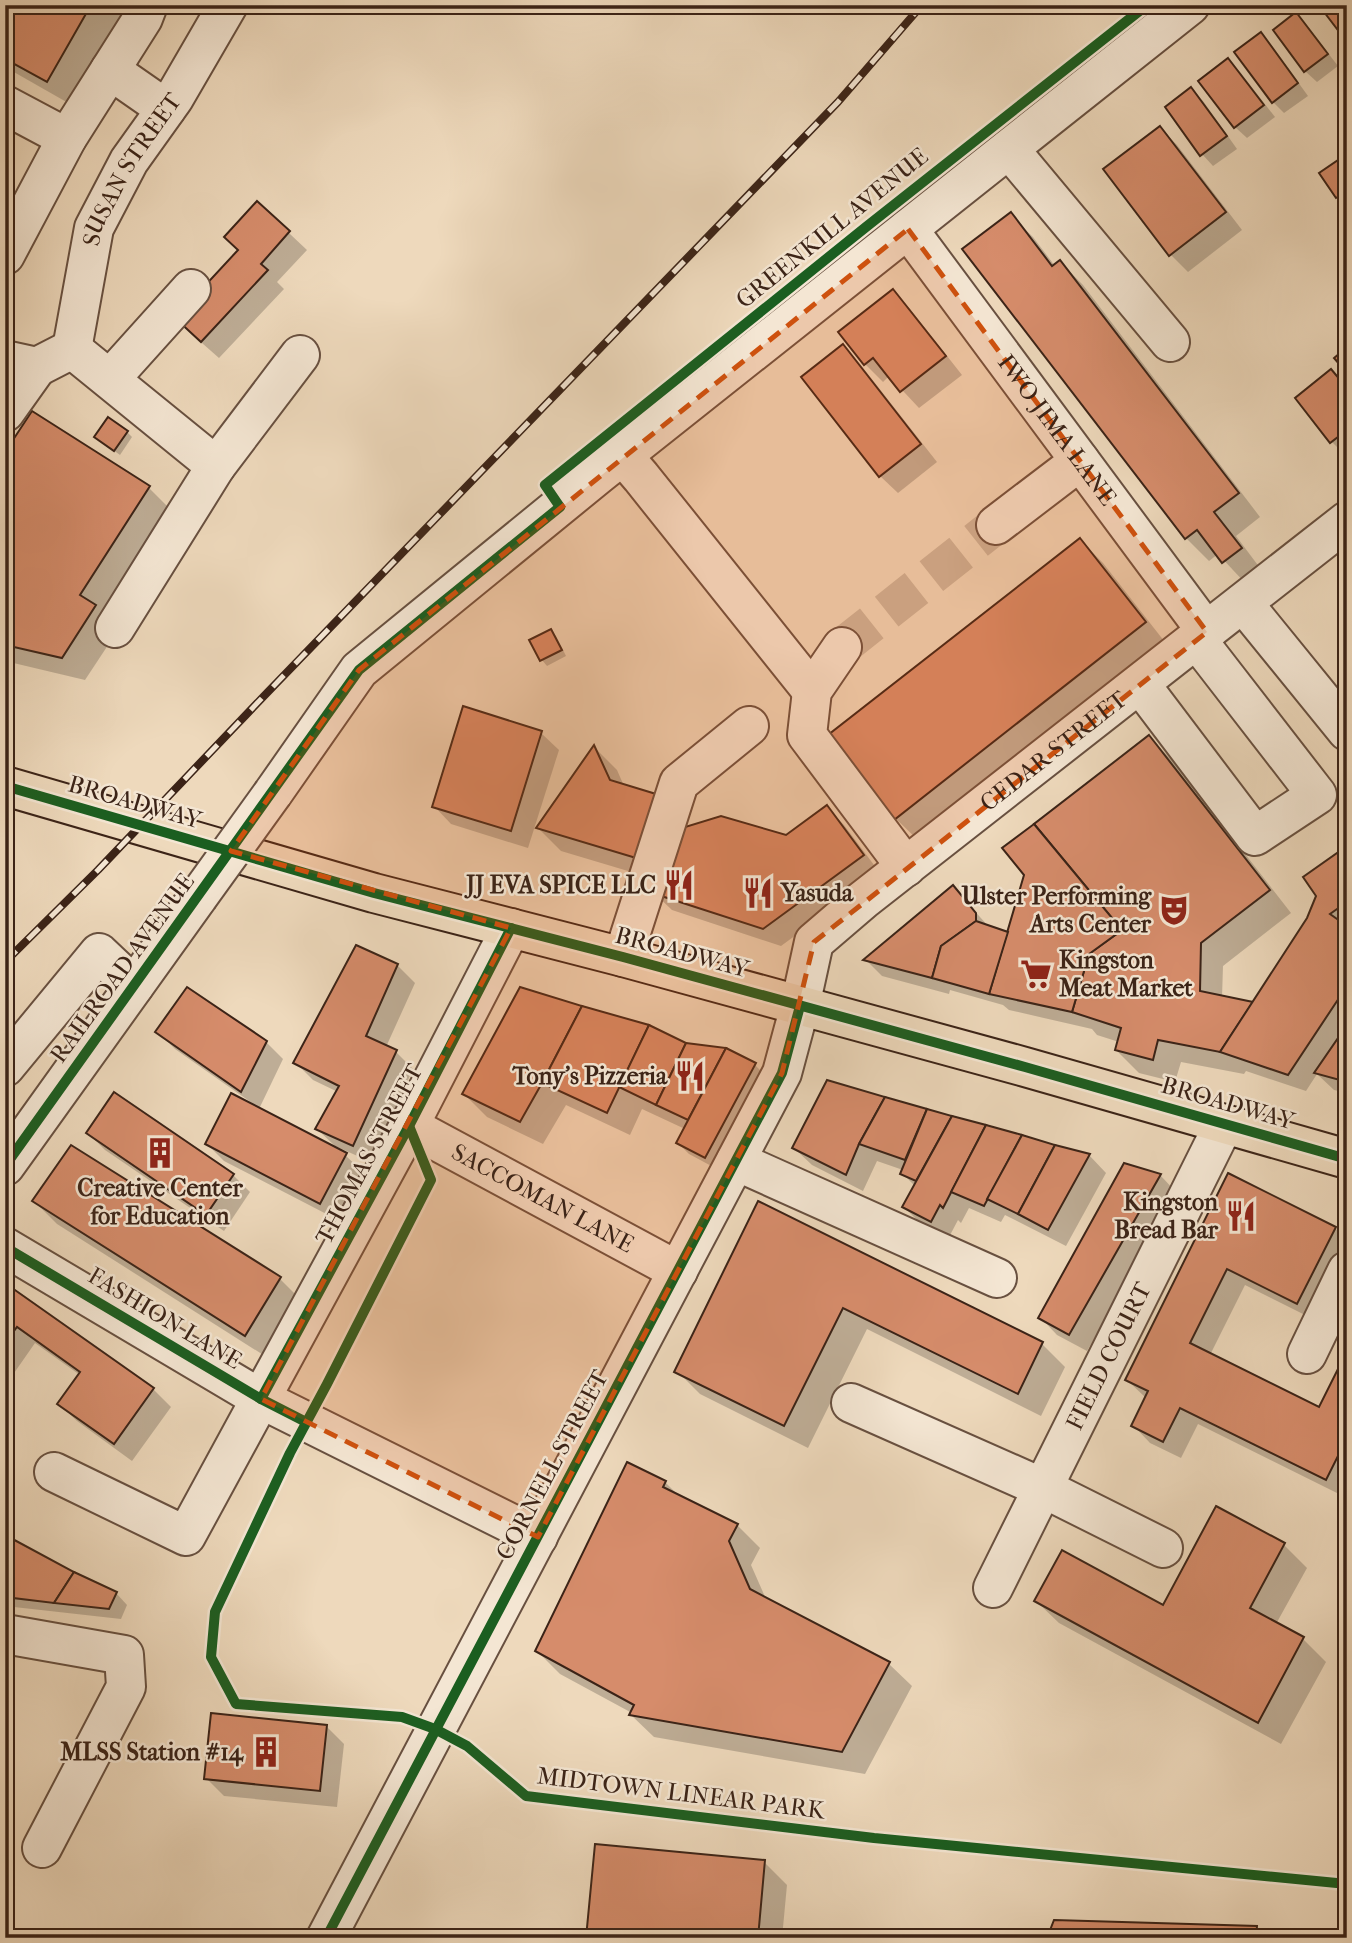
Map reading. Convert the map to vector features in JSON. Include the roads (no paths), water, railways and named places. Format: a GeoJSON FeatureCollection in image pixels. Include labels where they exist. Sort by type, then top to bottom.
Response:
{"type":"FeatureCollection","features":[{"type":"Feature","properties":{"kind":"highway","name":"BROADWAY"},"geometry":{"type":"LineString","coordinates":[[5,786],[374,893],[1026,1066],[1347,1159]]}},
{"type":"Feature","properties":{"kind":"street"},"geometry":{"type":"LineString","coordinates":[[5,255],[67,138],[144,18],[148,5]]}},
{"type":"Feature","properties":{"kind":"street","name":"SUSAN STREET"},"geometry":{"type":"LineString","coordinates":[[72,349],[94,228],[129,161],[166,109],[228,5]]}},
{"type":"Feature","properties":{"kind":"street","name":"GREENKILL AVENUE"},"geometry":{"type":"LineString","coordinates":[[272,793],[359,670],[623,456],[1190,5]]}},
{"type":"Feature","properties":{"kind":"street"},"geometry":{"type":"LineString","coordinates":[[110,70],[166,109]]}},
{"type":"Feature","properties":{"kind":"street"},"geometry":{"type":"LineString","coordinates":[[5,106],[67,138]]}},
{"type":"Feature","properties":{"kind":"street"},"geometry":{"type":"LineString","coordinates":[[1009,149],[1170,342]]}},
{"type":"Feature","properties":{"kind":"street","name":"IWO JIMA LANE"},"geometry":{"type":"LineString","coordinates":[[908,229],[1080,461],[1317,794],[1255,836],[1140,684]]}},
{"type":"Feature","properties":{"kind":"street"},"geometry":{"type":"LineString","coordinates":[[110,379],[191,289]]}},
{"type":"Feature","properties":{"kind":"street"},"geometry":{"type":"LineString","coordinates":[[5,412],[21,364],[72,349],[216,466]]}},
{"type":"Feature","properties":{"kind":"street"},"geometry":{"type":"LineString","coordinates":[[115,628],[216,466],[300,355]]}},
{"type":"Feature","properties":{"kind":"street"},"geometry":{"type":"LineString","coordinates":[[623,456],[812,691]]}},
{"type":"Feature","properties":{"kind":"street"},"geometry":{"type":"LineString","coordinates":[[996,525],[1080,461]]}},
{"type":"Feature","properties":{"kind":"street","name":"CEDAR STREET"},"geometry":{"type":"LineString","coordinates":[[800,1006],[814,942],[1347,521]]}},
{"type":"Feature","properties":{"kind":"street"},"geometry":{"type":"LineString","coordinates":[[1242,603],[1347,731]]}},
{"type":"Feature","properties":{"kind":"street"},"geometry":{"type":"LineString","coordinates":[[842,647],[812,691],[807,735],[906,867]]}},
{"type":"Feature","properties":{"kind":"street"},"geometry":{"type":"LineString","coordinates":[[623,957],[679,783],[749,726]]}},
{"type":"Feature","properties":{"kind":"street","name":"RAILROAD AVENUE"},"geometry":{"type":"LineString","coordinates":[[5,1166],[272,793]]}},
{"type":"Feature","properties":{"kind":"street","name":"THOMAS STREET"},"geometry":{"type":"LineString","coordinates":[[54,1472],[186,1536],[409,1126],[511,928]]}},
{"type":"Feature","properties":{"kind":"street"},"geometry":{"type":"LineString","coordinates":[[5,1067],[99,953],[134,986]]}},
{"type":"Feature","properties":{"kind":"street","name":"CORNELL STREET"},"geometry":{"type":"LineString","coordinates":[[326,1938],[782,1073],[800,1006]]}},
{"type":"Feature","properties":{"kind":"street","name":"FIELD COURT"},"geometry":{"type":"LineString","coordinates":[[993,1588],[1224,1124]]}},
{"type":"Feature","properties":{"kind":"street","name":"SACCOMAN LANE"},"geometry":{"type":"LineString","coordinates":[[409,1126],[678,1270]]}},
{"type":"Feature","properties":{"kind":"street"},"geometry":{"type":"LineString","coordinates":[[736,1161],[997,1278]]}},
{"type":"Feature","properties":{"kind":"street","name":"FASHION LANE"},"geometry":{"type":"LineString","coordinates":[[5,1247],[261,1399],[538,1537]]}},
{"type":"Feature","properties":{"kind":"street"},"geometry":{"type":"LineString","coordinates":[[1307,1354],[1347,1271]]}},
{"type":"Feature","properties":{"kind":"street"},"geometry":{"type":"LineString","coordinates":[[851,1403],[1043,1488],[1164,1548]]}},
{"type":"Feature","properties":{"kind":"street"},"geometry":{"type":"LineString","coordinates":[[5,1634],[124,1655],[126,1687],[42,1848]]}},
{"type":"Feature","properties":{"kind":"tunnel"},"geometry":{"type":"LineString","coordinates":[[842,647],[996,525]]}},
{"type":"Feature","properties":{"kind":"railway"},"geometry":{"type":"LineString","coordinates":[[5,962],[98,870],[838,102],[922,5]]}},
{"type":"Feature","properties":{"kind":"place","name":"JJ EVA SPICE LLC"},"geometry":{"type":"Point","coordinates":[679,885]}},
{"type":"Feature","properties":{"kind":"place","name":"Yasuda"},"geometry":{"type":"Point","coordinates":[758,893]}},
{"type":"Feature","properties":{"kind":"place","name":"Ulster Performing Arts Center"},"geometry":{"type":"Point","coordinates":[1174,910]}},
{"type":"Feature","properties":{"kind":"place","name":"Kingston Meat Market"},"geometry":{"type":"Point","coordinates":[1036,974]}},
{"type":"Feature","properties":{"kind":"place","name":"Tony's Pizzeria"},"geometry":{"type":"Point","coordinates":[690,1076]}},
{"type":"Feature","properties":{"kind":"place","name":"Creative Center for Education"},"geometry":{"type":"Point","coordinates":[160,1153]}},
{"type":"Feature","properties":{"kind":"place","name":"Kingston Bread Bar"},"geometry":{"type":"Point","coordinates":[1241,1216]}},
{"type":"Feature","properties":{"kind":"place","name":"MLSS Station #14"},"geometry":{"type":"Point","coordinates":[266,1752]}}]}
